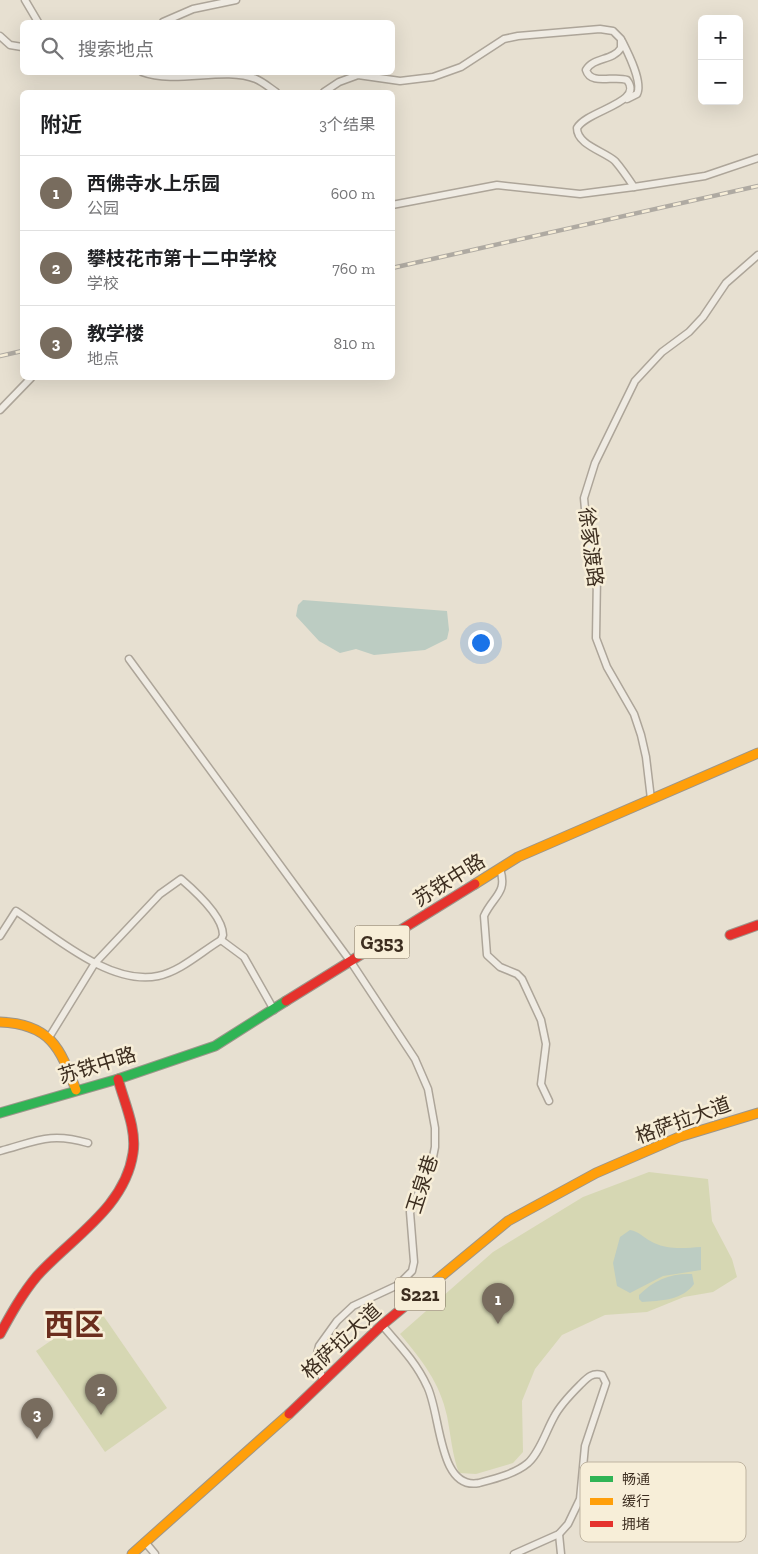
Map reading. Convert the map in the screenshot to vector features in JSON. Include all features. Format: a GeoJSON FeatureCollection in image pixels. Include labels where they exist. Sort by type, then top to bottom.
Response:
{"type":"FeatureCollection","features":[{"type":"Feature","properties":{"kind":"main road","name":"苏铁中路"},"geometry":{"type":"LineString","coordinates":[[0,1113],[118,1079],[215,1046],[518,857],[758,753]]}},
{"type":"Feature","properties":{"kind":"main road"},"geometry":{"type":"LineString","coordinates":[[730,936],[758,925]]}},
{"type":"Feature","properties":{"kind":"main road"},"geometry":{"type":"LineString","coordinates":[[0,1022],[26,1023],[39,1028],[50,1036],[66,1062],[76,1090]]}},
{"type":"Feature","properties":{"kind":"main road"},"geometry":{"type":"LineString","coordinates":[[0,1334],[21,1296],[37,1276],[116,1198],[128,1176],[133,1151],[131,1130],[118,1079]]}},
{"type":"Feature","properties":{"kind":"main road","name":"格萨拉大道"},"geometry":{"type":"LineString","coordinates":[[132,1554],[258,1444],[382,1325],[508,1221],[596,1173],[679,1137],[758,1113]]}},
{"type":"Feature","properties":{"kind":"street"},"geometry":{"type":"LineString","coordinates":[[25,0],[37,20]]}},
{"type":"Feature","properties":{"kind":"street"},"geometry":{"type":"LineString","coordinates":[[168,20],[193,10],[236,0]]}},
{"type":"Feature","properties":{"kind":"street"},"geometry":{"type":"LineString","coordinates":[[327,90],[339,82],[358,75],[400,81],[433,77],[461,67],[504,39],[518,36],[600,29],[614,31],[621,39],[631,59],[639,90],[634,97],[584,119],[577,128],[577,132],[584,141],[612,159],[634,187]]}},
{"type":"Feature","properties":{"kind":"street"},"geometry":{"type":"LineString","coordinates":[[0,36],[10,45],[20,47]]}},
{"type":"Feature","properties":{"kind":"street"},"geometry":{"type":"LineString","coordinates":[[621,39],[621,48],[618,52],[590,64],[586,70],[589,77],[593,79],[627,80],[632,88],[631,93],[624,101]]}},
{"type":"Feature","properties":{"kind":"street"},"geometry":{"type":"LineString","coordinates":[[165,75],[180,77],[202,75],[244,77],[256,79],[273,90]]}},
{"type":"Feature","properties":{"kind":"street"},"geometry":{"type":"LineString","coordinates":[[395,205],[497,185],[556,193],[580,194],[634,187],[705,176],[758,158]]}},
{"type":"Feature","properties":{"kind":"street","name":"徐家渡路"},"geometry":{"type":"LineString","coordinates":[[651,800],[642,735],[634,714],[604,661],[596,638],[597,576],[588,544],[584,498],[595,463],[635,381],[662,352],[689,332],[703,317],[726,283],[758,256]]}},
{"type":"Feature","properties":{"kind":"street"},"geometry":{"type":"LineString","coordinates":[[0,410],[29,380]]}},
{"type":"Feature","properties":{"kind":"street","name":"玉泉巷"},"geometry":{"type":"LineString","coordinates":[[129,659],[351,962],[422,1074],[433,1113],[435,1147],[432,1162],[410,1212],[414,1262],[412,1271],[398,1285],[353,1306],[337,1321],[319,1346],[316,1358],[323,1380]]}},
{"type":"Feature","properties":{"kind":"street"},"geometry":{"type":"LineString","coordinates":[[500,868],[504,883],[502,890],[484,916],[487,938],[485,950],[490,960],[522,979],[541,1020],[546,1044],[541,1084],[549,1101]]}},
{"type":"Feature","properties":{"kind":"street"},"geometry":{"type":"LineString","coordinates":[[0,936],[16,911],[95,963],[122,975],[142,978],[159,976],[175,970],[220,940],[224,936],[220,922],[199,895],[181,878],[160,894],[95,963],[50,1036]]}},
{"type":"Feature","properties":{"kind":"street"},"geometry":{"type":"LineString","coordinates":[[220,940],[244,957],[274,1010]]}},
{"type":"Feature","properties":{"kind":"street"},"geometry":{"type":"LineString","coordinates":[[0,1151],[53,1136],[66,1137],[88,1143]]}},
{"type":"Feature","properties":{"kind":"street"},"geometry":{"type":"LineString","coordinates":[[382,1325],[416,1364],[428,1387],[436,1411],[445,1460],[457,1479],[467,1483],[477,1483],[514,1471],[528,1463],[536,1452],[555,1414],[572,1393],[589,1376],[596,1373],[602,1375],[606,1383],[585,1446],[583,1462]]}},
{"type":"Feature","properties":{"kind":"street"},"geometry":{"type":"LineString","coordinates":[[514,1554],[559,1534],[568,1524],[580,1499]]}},
{"type":"Feature","properties":{"kind":"street"},"geometry":{"type":"LineString","coordinates":[[559,1534],[561,1554]]}},
{"type":"Feature","properties":{"kind":"street"},"geometry":{"type":"LineString","coordinates":[[145,1542],[155,1554]]}},
{"type":"Feature","properties":{"kind":"green space"},"geometry":{"type":"Polygon","coordinates":[[[649,1172],[708,1179],[712,1221],[732,1259],[737,1277],[713,1292],[684,1297],[647,1312],[605,1315],[562,1335],[535,1369],[522,1401],[523,1452],[513,1463],[476,1474],[459,1473],[440,1393],[423,1363],[400,1334],[493,1252],[583,1197],[649,1172]]]}},
{"type":"Feature","properties":{"kind":"green space"},"geometry":{"type":"Polygon","coordinates":[[[98,1308],[167,1408],[105,1452],[36,1351],[98,1308]]]}},
{"type":"Feature","properties":{"kind":"shaded area"},"geometry":{"type":"Polygon","coordinates":[[[303,600],[447,611],[449,630],[447,639],[425,650],[374,655],[356,649],[340,653],[319,641],[296,616],[298,605],[303,600]]]}},
{"type":"Feature","properties":{"kind":"shaded area"},"geometry":{"type":"Polygon","coordinates":[[[630,1230],[665,1247],[701,1247],[701,1270],[663,1276],[630,1293],[617,1286],[613,1263],[620,1237],[630,1230]]]}},
{"type":"Feature","properties":{"kind":"shaded area"},"geometry":{"type":"Polygon","coordinates":[[[692,1274],[694,1284],[684,1293],[671,1299],[649,1302],[642,1302],[639,1299],[639,1295],[663,1278],[692,1274]]]}},
{"type":"Feature","properties":{"kind":"railway"},"geometry":{"type":"LineString","coordinates":[[395,267],[758,186]]}},
{"type":"Feature","properties":{"kind":"railway"},"geometry":{"type":"LineString","coordinates":[[0,356],[20,351]]}},
{"type":"Feature","properties":{"kind":"traffic: fast"},"geometry":{"type":"LineString","coordinates":[[0,1113],[118,1079],[215,1046],[286,1001]]}},
{"type":"Feature","properties":{"kind":"traffic: slow"},"geometry":{"type":"LineString","coordinates":[[475,884],[518,857],[758,753]]}},
{"type":"Feature","properties":{"kind":"traffic: slow"},"geometry":{"type":"LineString","coordinates":[[0,1022],[31,1027],[51,1041],[58,1050],[76,1090]]}},
{"type":"Feature","properties":{"kind":"traffic: slow"},"geometry":{"type":"LineString","coordinates":[[422,1292],[508,1221],[596,1173],[679,1137],[758,1113]]}},
{"type":"Feature","properties":{"kind":"traffic: slow"},"geometry":{"type":"LineString","coordinates":[[132,1554],[289,1414]]}},
{"type":"Feature","properties":{"kind":"traffic: jam"},"geometry":{"type":"LineString","coordinates":[[286,1001],[475,884]]}},
{"type":"Feature","properties":{"kind":"traffic: jam"},"geometry":{"type":"LineString","coordinates":[[730,935],[758,925]]}},
{"type":"Feature","properties":{"kind":"traffic: jam"},"geometry":{"type":"LineString","coordinates":[[0,1334],[17,1304],[37,1276],[95,1221],[108,1206],[128,1173],[134,1144],[129,1116],[118,1079]]}},
{"type":"Feature","properties":{"kind":"traffic: jam"},"geometry":{"type":"LineString","coordinates":[[289,1414],[382,1325],[422,1292]]}},
{"type":"Feature","properties":{"kind":"place","name":"西佛寺水上乐园"},"geometry":{"type":"Point","coordinates":[498,1324]}},
{"type":"Feature","properties":{"kind":"place","name":"攀枝花市第十二中学校"},"geometry":{"type":"Point","coordinates":[101,1415]}},
{"type":"Feature","properties":{"kind":"place","name":"教学楼"},"geometry":{"type":"Point","coordinates":[37,1439]}},
{"type":"Feature","properties":{"kind":"district","name":"西区"},"geometry":{"type":"Point","coordinates":[74,1325]}}]}
